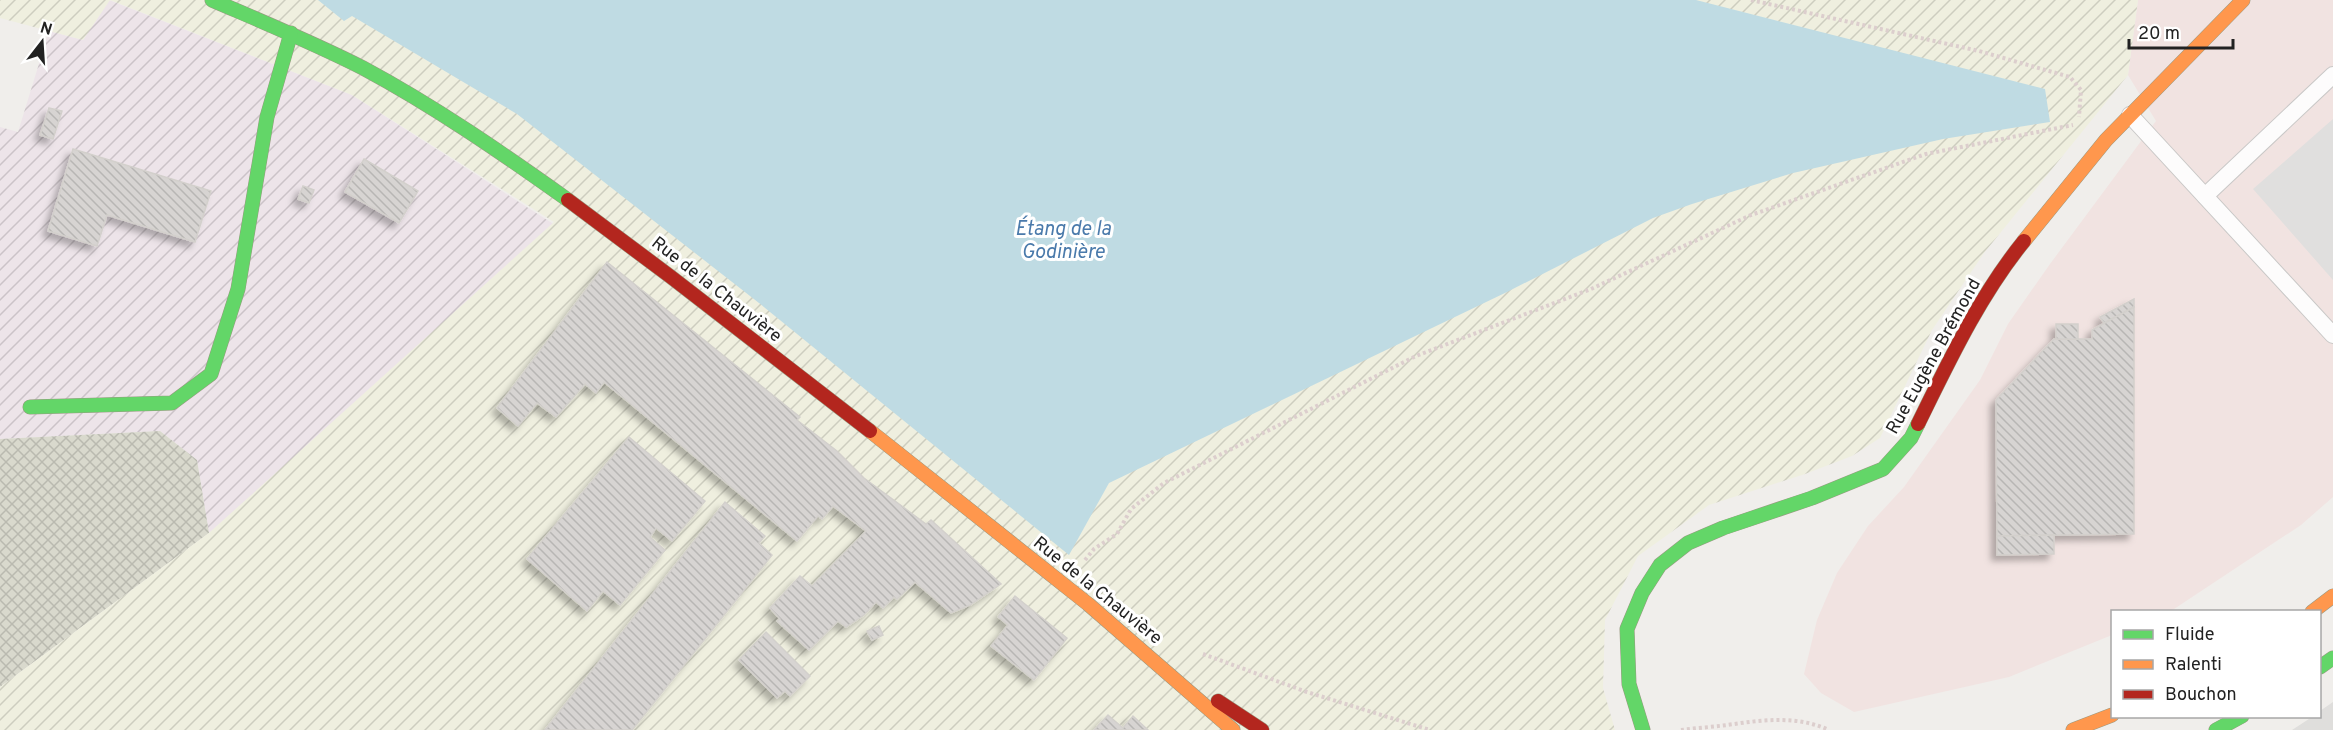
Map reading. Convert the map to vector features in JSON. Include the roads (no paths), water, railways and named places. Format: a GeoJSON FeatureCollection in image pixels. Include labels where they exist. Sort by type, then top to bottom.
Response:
{"type":"FeatureCollection","features":[{"type":"Feature","properties":{"kind":"street","name":"Rue de la Chauvière"},"geometry":{"type":"LineString","coordinates":[[212,0],[291,33],[382,79],[523,167],[637,249],[1065,586],[1161,663],[1233,730]]}},
{"type":"Feature","properties":{"kind":"street","name":"Rue Eugène Brémond"},"geometry":{"type":"LineString","coordinates":[[1643,730],[1629,684],[1627,629],[1642,593],[1660,565],[1688,543],[1705,535],[1812,498],[1883,469],[1911,438],[1955,349],[2010,258],[2106,140],[2243,0]]}},
{"type":"Feature","properties":{"kind":"street"},"geometry":{"type":"LineString","coordinates":[[30,407],[172,403],[211,374],[238,289],[267,117],[291,33]]}},
{"type":"Feature","properties":{"kind":"street"},"geometry":{"type":"LineString","coordinates":[[2315,610],[2333,596]]}},
{"type":"Feature","properties":{"kind":"street","name":"Rue de la Chauvière"},"geometry":{"type":"LineString","coordinates":[[1161,663],[1262,730]]}},
{"type":"Feature","properties":{"kind":"street"},"geometry":{"type":"LineString","coordinates":[[2073,730],[2111,715]]}},
{"type":"Feature","properties":{"kind":"street"},"geometry":{"type":"LineString","coordinates":[[2216,730],[2240,718]]}},
{"type":"Feature","properties":{"kind":"lane"},"geometry":{"type":"LineString","coordinates":[[2205,196],[2333,75]]}},
{"type":"Feature","properties":{"kind":"lane"},"geometry":{"type":"LineString","coordinates":[[2130,115],[2333,335]]}},
{"type":"Feature","properties":{"kind":"water","name":"Étang de la Godinière"},"geometry":{"type":"Polygon","coordinates":[[[318,0],[1696,0],[2045,89],[2050,122],[1943,139],[1793,173],[1653,218],[1507,292],[1109,483],[1069,555],[759,303],[517,114],[352,16],[344,21],[318,0]]]}}]}
